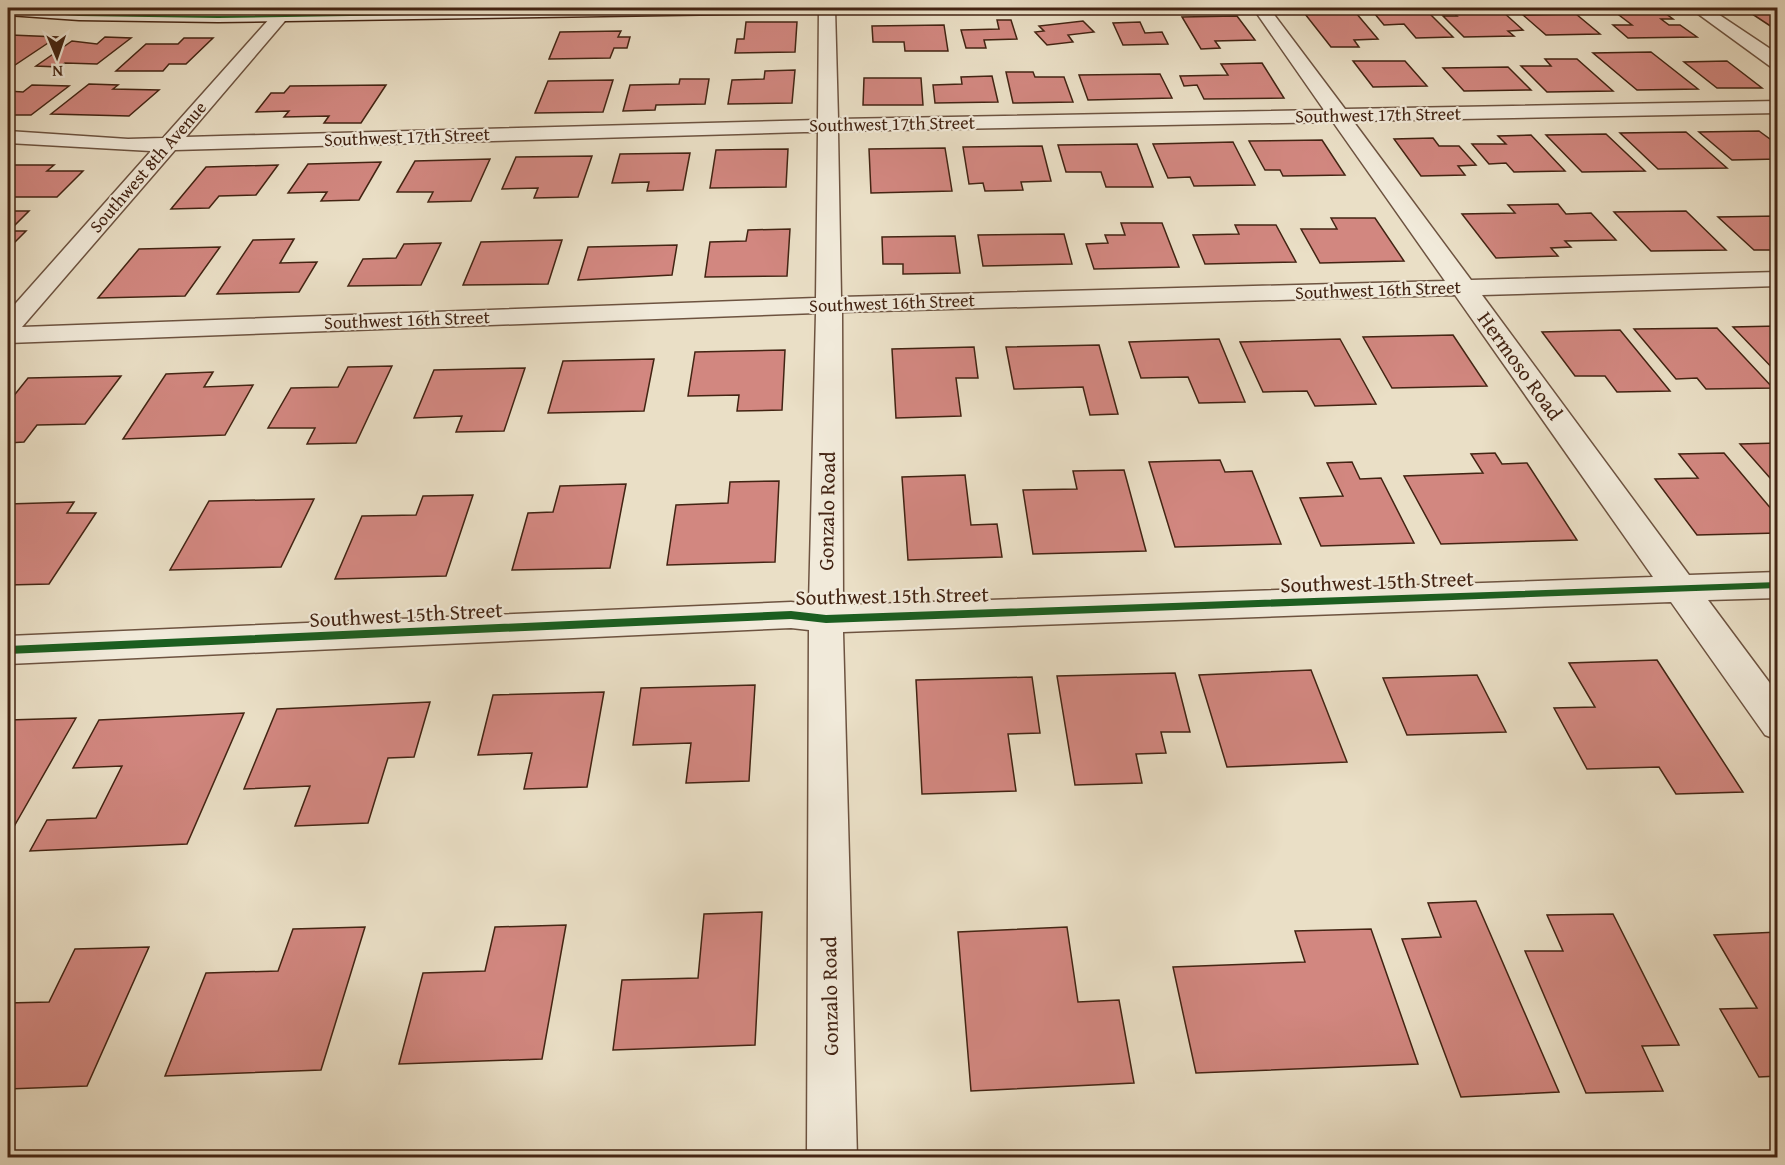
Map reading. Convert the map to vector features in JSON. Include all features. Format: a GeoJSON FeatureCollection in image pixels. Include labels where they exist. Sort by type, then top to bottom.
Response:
{"type":"FeatureCollection","features":[{"type":"Feature","properties":{"kind":"street"},"geometry":{"type":"LineString","coordinates":[[8,10],[146,17],[284,12],[800,8]]}},
{"type":"Feature","properties":{"kind":"street","name":"Gonzalo Road"},"geometry":{"type":"LineString","coordinates":[[826,8],[829,305],[826,619],[832,1158]]}},
{"type":"Feature","properties":{"kind":"street","name":"Hermoso Road"},"geometry":{"type":"LineString","coordinates":[[1261,8],[1778,724]]}},
{"type":"Feature","properties":{"kind":"street"},"geometry":{"type":"LineString","coordinates":[[1698,8],[1778,63]]}},
{"type":"Feature","properties":{"kind":"street","name":"Southwest 8th Avenue"},"geometry":{"type":"LineString","coordinates":[[8,327],[284,12]]}},
{"type":"Feature","properties":{"kind":"street","name":"Southwest 17th Street"},"geometry":{"type":"LineString","coordinates":[[8,137],[128,145],[827,126],[1778,107]]}},
{"type":"Feature","properties":{"kind":"street","name":"Southwest 16th Street"},"geometry":{"type":"LineString","coordinates":[[8,335],[829,305],[1778,279]]}},
{"type":"Feature","properties":{"kind":"street","name":"Southwest 15th Street"},"geometry":{"type":"LineString","coordinates":[[8,650],[791,615],[826,619],[1778,585]]}},
{"type":"Feature","properties":{"kind":"building"},"geometry":{"type":"Polygon","coordinates":[[[1658,8],[1673,19],[1661,19],[1669,25],[1680,25],[1697,37],[1628,38],[1613,25],[1632,25],[1611,9],[1658,8]]]}},
{"type":"Feature","properties":{"kind":"building"},"geometry":{"type":"Polygon","coordinates":[[[1743,8],[1778,8],[1778,31],[1743,8]]]}},
{"type":"Feature","properties":{"kind":"building"},"geometry":{"type":"Polygon","coordinates":[[[1502,11],[1523,30],[1508,31],[1514,36],[1464,37],[1443,16],[1457,16],[1453,12],[1502,11]]]}},
{"type":"Feature","properties":{"kind":"building"},"geometry":{"type":"Polygon","coordinates":[[[1428,12],[1453,37],[1416,38],[1404,24],[1384,25],[1374,13],[1428,12]]]}},
{"type":"Feature","properties":{"kind":"building"},"geometry":{"type":"Polygon","coordinates":[[[1356,13],[1378,39],[1354,40],[1359,47],[1331,47],[1305,14],[1356,13]]]}},
{"type":"Feature","properties":{"kind":"building"},"geometry":{"type":"Polygon","coordinates":[[[1576,14],[1600,34],[1546,35],[1523,15],[1576,14]]]}},
{"type":"Feature","properties":{"kind":"building"},"geometry":{"type":"Polygon","coordinates":[[[1237,16],[1255,40],[1215,41],[1220,48],[1201,49],[1182,17],[1237,16]]]}},
{"type":"Feature","properties":{"kind":"building"},"geometry":{"type":"Polygon","coordinates":[[[997,20],[1011,20],[1017,39],[984,40],[986,48],[966,48],[961,30],[999,29],[997,20]]]}},
{"type":"Feature","properties":{"kind":"building"},"geometry":{"type":"Polygon","coordinates":[[[1083,21],[1094,32],[1068,35],[1073,42],[1047,45],[1035,32],[1044,31],[1039,26],[1083,21]]]}},
{"type":"Feature","properties":{"kind":"building"},"geometry":{"type":"Polygon","coordinates":[[[746,22],[797,22],[795,52],[735,53],[737,39],[744,39],[746,22]]]}},
{"type":"Feature","properties":{"kind":"building"},"geometry":{"type":"Polygon","coordinates":[[[1140,22],[1145,33],[1162,32],[1168,44],[1123,45],[1113,23],[1140,22]]]}},
{"type":"Feature","properties":{"kind":"building"},"geometry":{"type":"Polygon","coordinates":[[[944,25],[948,51],[905,51],[904,42],[873,42],[872,26],[944,25]]]}},
{"type":"Feature","properties":{"kind":"building"},"geometry":{"type":"Polygon","coordinates":[[[621,31],[618,37],[630,37],[627,48],[614,48],[610,58],[549,59],[560,32],[621,31]]]}},
{"type":"Feature","properties":{"kind":"building"},"geometry":{"type":"Polygon","coordinates":[[[11,35],[57,37],[15,65],[8,64],[8,37],[11,35]]]}},
{"type":"Feature","properties":{"kind":"building"},"geometry":{"type":"Polygon","coordinates":[[[105,37],[131,38],[97,64],[65,63],[59,67],[36,66],[72,41],[97,44],[105,37]]]}},
{"type":"Feature","properties":{"kind":"building"},"geometry":{"type":"Polygon","coordinates":[[[184,38],[213,38],[186,64],[169,64],[163,71],[116,71],[146,44],[178,44],[184,38]]]}},
{"type":"Feature","properties":{"kind":"building"},"geometry":{"type":"Polygon","coordinates":[[[1651,52],[1698,89],[1637,90],[1593,53],[1651,52]]]}},
{"type":"Feature","properties":{"kind":"building"},"geometry":{"type":"Polygon","coordinates":[[[1545,59],[1577,59],[1613,91],[1547,92],[1521,66],[1551,66],[1545,59]]]}},
{"type":"Feature","properties":{"kind":"building"},"geometry":{"type":"Polygon","coordinates":[[[1353,61],[1405,61],[1427,86],[1373,87],[1353,61]]]}},
{"type":"Feature","properties":{"kind":"building"},"geometry":{"type":"Polygon","coordinates":[[[1727,61],[1762,88],[1717,88],[1684,62],[1727,61]]]}},
{"type":"Feature","properties":{"kind":"building"},"geometry":{"type":"Polygon","coordinates":[[[1262,63],[1284,98],[1204,99],[1197,85],[1184,86],[1180,76],[1228,75],[1221,64],[1262,63]]]}},
{"type":"Feature","properties":{"kind":"building"},"geometry":{"type":"Polygon","coordinates":[[[1508,67],[1531,90],[1464,91],[1443,68],[1508,67]]]}},
{"type":"Feature","properties":{"kind":"building"},"geometry":{"type":"Polygon","coordinates":[[[795,70],[792,103],[728,104],[732,80],[764,79],[765,71],[795,70]]]}},
{"type":"Feature","properties":{"kind":"building"},"geometry":{"type":"Polygon","coordinates":[[[1006,72],[1033,72],[1035,77],[1064,77],[1073,102],[1013,103],[1006,72]]]}},
{"type":"Feature","properties":{"kind":"building"},"geometry":{"type":"Polygon","coordinates":[[[1160,74],[1172,98],[1088,100],[1079,75],[1160,74]]]}},
{"type":"Feature","properties":{"kind":"building"},"geometry":{"type":"Polygon","coordinates":[[[992,76],[998,102],[935,103],[933,85],[962,84],[961,77],[992,76]]]}},
{"type":"Feature","properties":{"kind":"building"},"geometry":{"type":"Polygon","coordinates":[[[864,78],[921,78],[923,105],[863,105],[864,78]]]}},
{"type":"Feature","properties":{"kind":"building"},"geometry":{"type":"Polygon","coordinates":[[[680,79],[709,79],[705,104],[656,105],[655,110],[623,111],[630,85],[679,84],[680,79]]]}},
{"type":"Feature","properties":{"kind":"building"},"geometry":{"type":"Polygon","coordinates":[[[613,80],[603,112],[535,113],[548,81],[613,80]]]}},
{"type":"Feature","properties":{"kind":"building"},"geometry":{"type":"Polygon","coordinates":[[[89,84],[118,85],[113,89],[159,90],[129,116],[51,114],[89,84]]]}},
{"type":"Feature","properties":{"kind":"building"},"geometry":{"type":"Polygon","coordinates":[[[32,85],[69,86],[31,115],[8,115],[8,91],[23,92],[32,85]]]}},
{"type":"Feature","properties":{"kind":"building"},"geometry":{"type":"Polygon","coordinates":[[[386,85],[361,123],[324,123],[329,116],[284,117],[289,111],[256,112],[271,93],[284,93],[290,86],[386,85]]]}},
{"type":"Feature","properties":{"kind":"building"},"geometry":{"type":"Polygon","coordinates":[[[1759,131],[1778,145],[1778,159],[1732,160],[1699,132],[1759,131]]]}},
{"type":"Feature","properties":{"kind":"building"},"geometry":{"type":"Polygon","coordinates":[[[1686,132],[1727,168],[1658,169],[1620,133],[1686,132]]]}},
{"type":"Feature","properties":{"kind":"building"},"geometry":{"type":"Polygon","coordinates":[[[1606,134],[1645,171],[1582,172],[1546,135],[1606,134]]]}},
{"type":"Feature","properties":{"kind":"building"},"geometry":{"type":"Polygon","coordinates":[[[1531,135],[1565,171],[1514,172],[1506,163],[1489,164],[1472,144],[1506,144],[1498,136],[1531,135]]]}},
{"type":"Feature","properties":{"kind":"building"},"geometry":{"type":"Polygon","coordinates":[[[1433,138],[1439,146],[1459,146],[1476,165],[1458,166],[1465,175],[1421,176],[1394,139],[1433,138]]]}},
{"type":"Feature","properties":{"kind":"building"},"geometry":{"type":"Polygon","coordinates":[[[1322,140],[1345,175],[1283,176],[1280,170],[1265,170],[1249,141],[1322,140]]]}},
{"type":"Feature","properties":{"kind":"building"},"geometry":{"type":"Polygon","coordinates":[[[1233,142],[1255,185],[1194,186],[1190,177],[1168,178],[1153,144],[1233,142]]]}},
{"type":"Feature","properties":{"kind":"building"},"geometry":{"type":"Polygon","coordinates":[[[1137,144],[1153,187],[1106,187],[1101,172],[1066,172],[1058,145],[1137,144]]]}},
{"type":"Feature","properties":{"kind":"building"},"geometry":{"type":"Polygon","coordinates":[[[1042,146],[1051,181],[1021,182],[1023,190],[985,191],[983,183],[969,184],[963,147],[1042,146]]]}},
{"type":"Feature","properties":{"kind":"building"},"geometry":{"type":"Polygon","coordinates":[[[945,148],[952,191],[871,193],[869,149],[945,148]]]}},
{"type":"Feature","properties":{"kind":"building"},"geometry":{"type":"Polygon","coordinates":[[[788,149],[786,187],[710,188],[716,150],[788,149]]]}},
{"type":"Feature","properties":{"kind":"building"},"geometry":{"type":"Polygon","coordinates":[[[690,153],[683,190],[647,191],[649,182],[612,183],[620,154],[690,153]]]}},
{"type":"Feature","properties":{"kind":"building"},"geometry":{"type":"Polygon","coordinates":[[[592,156],[578,197],[534,198],[538,188],[502,189],[516,157],[592,156]]]}},
{"type":"Feature","properties":{"kind":"building"},"geometry":{"type":"Polygon","coordinates":[[[490,159],[471,201],[428,202],[433,192],[397,192],[415,161],[490,159]]]}},
{"type":"Feature","properties":{"kind":"building"},"geometry":{"type":"Polygon","coordinates":[[[381,162],[359,200],[321,201],[327,192],[288,193],[308,164],[381,162]]]}},
{"type":"Feature","properties":{"kind":"building"},"geometry":{"type":"Polygon","coordinates":[[[8,165],[54,165],[47,171],[83,171],[57,197],[8,197],[8,165]]]}},
{"type":"Feature","properties":{"kind":"building"},"geometry":{"type":"Polygon","coordinates":[[[278,165],[256,195],[219,196],[209,208],[171,209],[206,167],[278,165]]]}},
{"type":"Feature","properties":{"kind":"building"},"geometry":{"type":"Polygon","coordinates":[[[1558,204],[1566,214],[1591,213],[1616,240],[1565,241],[1571,247],[1551,248],[1558,256],[1496,258],[1462,214],[1515,213],[1508,205],[1558,204]]]}},
{"type":"Feature","properties":{"kind":"building"},"geometry":{"type":"Polygon","coordinates":[[[8,211],[29,211],[9,231],[26,231],[8,249],[8,211]]]}},
{"type":"Feature","properties":{"kind":"building"},"geometry":{"type":"Polygon","coordinates":[[[1686,211],[1726,250],[1651,251],[1614,212],[1686,211]]]}},
{"type":"Feature","properties":{"kind":"building"},"geometry":{"type":"Polygon","coordinates":[[[1778,216],[1778,250],[1754,250],[1718,217],[1778,216]]]}},
{"type":"Feature","properties":{"kind":"building"},"geometry":{"type":"Polygon","coordinates":[[[1331,218],[1375,218],[1404,261],[1320,263],[1301,229],[1337,229],[1331,218]]]}},
{"type":"Feature","properties":{"kind":"building"},"geometry":{"type":"Polygon","coordinates":[[[1121,223],[1162,223],[1179,267],[1094,269],[1086,244],[1108,243],[1105,235],[1125,235],[1121,223]]]}},
{"type":"Feature","properties":{"kind":"building"},"geometry":{"type":"Polygon","coordinates":[[[1235,225],[1276,225],[1296,262],[1205,264],[1193,235],[1239,234],[1235,225]]]}},
{"type":"Feature","properties":{"kind":"building"},"geometry":{"type":"Polygon","coordinates":[[[790,229],[787,276],[705,277],[710,242],[746,241],[748,230],[790,229]]]}},
{"type":"Feature","properties":{"kind":"building"},"geometry":{"type":"Polygon","coordinates":[[[1064,234],[1072,264],[983,266],[978,235],[1064,234]]]}},
{"type":"Feature","properties":{"kind":"building"},"geometry":{"type":"Polygon","coordinates":[[[955,236],[960,273],[903,274],[903,264],[883,264],[882,237],[955,236]]]}},
{"type":"Feature","properties":{"kind":"building"},"geometry":{"type":"Polygon","coordinates":[[[294,239],[280,263],[317,262],[299,292],[217,294],[253,240],[294,239]]]}},
{"type":"Feature","properties":{"kind":"building"},"geometry":{"type":"Polygon","coordinates":[[[562,240],[548,284],[463,285],[481,242],[562,240]]]}},
{"type":"Feature","properties":{"kind":"building"},"geometry":{"type":"Polygon","coordinates":[[[441,243],[421,285],[348,286],[363,259],[396,258],[404,244],[441,243]]]}},
{"type":"Feature","properties":{"kind":"building"},"geometry":{"type":"Polygon","coordinates":[[[677,245],[672,275],[578,280],[588,247],[677,245]]]}},
{"type":"Feature","properties":{"kind":"building"},"geometry":{"type":"Polygon","coordinates":[[[220,247],[185,296],[98,298],[139,249],[220,247]]]}},
{"type":"Feature","properties":{"kind":"building"},"geometry":{"type":"Polygon","coordinates":[[[1778,326],[1778,374],[1733,327],[1778,326]]]}},
{"type":"Feature","properties":{"kind":"building"},"geometry":{"type":"Polygon","coordinates":[[[1717,328],[1773,388],[1706,389],[1697,378],[1676,379],[1634,329],[1717,328]]]}},
{"type":"Feature","properties":{"kind":"building"},"geometry":{"type":"Polygon","coordinates":[[[1620,330],[1670,391],[1617,392],[1605,376],[1575,376],[1542,332],[1620,330]]]}},
{"type":"Feature","properties":{"kind":"building"},"geometry":{"type":"Polygon","coordinates":[[[1453,335],[1487,386],[1392,388],[1363,337],[1453,335]]]}},
{"type":"Feature","properties":{"kind":"building"},"geometry":{"type":"Polygon","coordinates":[[[1219,339],[1245,402],[1199,403],[1188,377],[1141,378],[1129,342],[1219,339]]]}},
{"type":"Feature","properties":{"kind":"building"},"geometry":{"type":"Polygon","coordinates":[[[1340,339],[1376,404],[1315,406],[1307,391],[1263,392],[1240,342],[1340,339]]]}},
{"type":"Feature","properties":{"kind":"building"},"geometry":{"type":"Polygon","coordinates":[[[1099,345],[1118,414],[1090,415],[1083,387],[1014,389],[1006,347],[1099,345]]]}},
{"type":"Feature","properties":{"kind":"building"},"geometry":{"type":"Polygon","coordinates":[[[974,347],[978,378],[956,378],[961,416],[896,418],[892,349],[974,347]]]}},
{"type":"Feature","properties":{"kind":"building"},"geometry":{"type":"Polygon","coordinates":[[[785,350],[782,410],[737,411],[739,395],[688,396],[695,352],[785,350]]]}},
{"type":"Feature","properties":{"kind":"building"},"geometry":{"type":"Polygon","coordinates":[[[654,359],[644,411],[548,413],[563,361],[654,359]]]}},
{"type":"Feature","properties":{"kind":"building"},"geometry":{"type":"Polygon","coordinates":[[[392,366],[356,443],[307,444],[315,428],[268,428],[291,388],[338,387],[348,367],[392,366]]]}},
{"type":"Feature","properties":{"kind":"building"},"geometry":{"type":"Polygon","coordinates":[[[525,368],[504,431],[456,432],[462,416],[414,418],[434,370],[525,368]]]}},
{"type":"Feature","properties":{"kind":"building"},"geometry":{"type":"Polygon","coordinates":[[[213,372],[204,387],[253,385],[225,435],[123,439],[166,374],[213,372]]]}},
{"type":"Feature","properties":{"kind":"building"},"geometry":{"type":"Polygon","coordinates":[[[121,376],[85,424],[37,425],[24,442],[8,443],[8,403],[28,378],[121,376]]]}},
{"type":"Feature","properties":{"kind":"building"},"geometry":{"type":"Polygon","coordinates":[[[1778,443],[1778,487],[1740,444],[1778,443]]]}},
{"type":"Feature","properties":{"kind":"building"},"geometry":{"type":"Polygon","coordinates":[[[1495,453],[1502,464],[1527,463],[1577,540],[1441,544],[1404,476],[1483,473],[1471,454],[1495,453]]]}},
{"type":"Feature","properties":{"kind":"building"},"geometry":{"type":"Polygon","coordinates":[[[1724,453],[1778,517],[1778,533],[1697,535],[1655,479],[1698,478],[1679,454],[1724,453]]]}},
{"type":"Feature","properties":{"kind":"building"},"geometry":{"type":"Polygon","coordinates":[[[1220,460],[1225,472],[1252,471],[1281,544],[1175,547],[1149,462],[1220,460]]]}},
{"type":"Feature","properties":{"kind":"building"},"geometry":{"type":"Polygon","coordinates":[[[1352,462],[1360,479],[1381,478],[1414,543],[1321,546],[1300,498],[1343,496],[1327,463],[1352,462]]]}},
{"type":"Feature","properties":{"kind":"building"},"geometry":{"type":"Polygon","coordinates":[[[1124,470],[1146,551],[1033,554],[1023,490],[1077,489],[1073,471],[1124,470]]]}},
{"type":"Feature","properties":{"kind":"building"},"geometry":{"type":"Polygon","coordinates":[[[965,475],[971,525],[997,524],[1002,557],[908,560],[902,477],[965,475]]]}},
{"type":"Feature","properties":{"kind":"building"},"geometry":{"type":"Polygon","coordinates":[[[779,481],[775,562],[667,565],[676,505],[728,503],[730,482],[779,481]]]}},
{"type":"Feature","properties":{"kind":"building"},"geometry":{"type":"Polygon","coordinates":[[[626,484],[610,568],[512,570],[528,513],[553,512],[560,486],[626,484]]]}},
{"type":"Feature","properties":{"kind":"building"},"geometry":{"type":"Polygon","coordinates":[[[473,495],[446,576],[335,579],[362,516],[416,515],[423,496],[473,495]]]}},
{"type":"Feature","properties":{"kind":"building"},"geometry":{"type":"Polygon","coordinates":[[[314,499],[281,567],[170,570],[209,501],[314,499]]]}},
{"type":"Feature","properties":{"kind":"building"},"geometry":{"type":"Polygon","coordinates":[[[74,502],[67,513],[96,513],[49,584],[8,585],[8,504],[74,502]]]}},
{"type":"Feature","properties":{"kind":"building"},"geometry":{"type":"Polygon","coordinates":[[[1657,660],[1743,792],[1676,794],[1659,767],[1587,769],[1554,708],[1595,707],[1569,663],[1657,660]]]}},
{"type":"Feature","properties":{"kind":"building"},"geometry":{"type":"Polygon","coordinates":[[[1311,670],[1347,762],[1227,767],[1199,675],[1311,670]]]}},
{"type":"Feature","properties":{"kind":"building"},"geometry":{"type":"Polygon","coordinates":[[[1175,673],[1190,732],[1161,732],[1166,753],[1136,754],[1142,783],[1075,785],[1057,676],[1175,673]]]}},
{"type":"Feature","properties":{"kind":"building"},"geometry":{"type":"Polygon","coordinates":[[[1477,675],[1506,732],[1407,735],[1383,678],[1477,675]]]}},
{"type":"Feature","properties":{"kind":"building"},"geometry":{"type":"Polygon","coordinates":[[[1032,677],[1040,733],[1008,734],[1016,791],[922,794],[916,680],[1032,677]]]}},
{"type":"Feature","properties":{"kind":"building"},"geometry":{"type":"Polygon","coordinates":[[[755,685],[749,781],[686,783],[691,743],[633,745],[641,688],[755,685]]]}},
{"type":"Feature","properties":{"kind":"building"},"geometry":{"type":"Polygon","coordinates":[[[604,692],[587,787],[524,789],[532,753],[478,755],[493,695],[604,692]]]}},
{"type":"Feature","properties":{"kind":"building"},"geometry":{"type":"Polygon","coordinates":[[[430,702],[414,757],[388,758],[368,823],[295,826],[310,786],[244,789],[277,709],[430,702]]]}},
{"type":"Feature","properties":{"kind":"building"},"geometry":{"type":"Polygon","coordinates":[[[244,713],[187,844],[30,851],[47,820],[96,818],[122,766],[73,768],[99,720],[244,713]]]}},
{"type":"Feature","properties":{"kind":"building"},"geometry":{"type":"Polygon","coordinates":[[[76,718],[8,837],[8,720],[76,718]]]}},
{"type":"Feature","properties":{"kind":"building"},"geometry":{"type":"Polygon","coordinates":[[[1476,901],[1559,1092],[1461,1097],[1402,939],[1441,937],[1428,903],[1476,901]]]}},
{"type":"Feature","properties":{"kind":"building"},"geometry":{"type":"Polygon","coordinates":[[[762,912],[755,1045],[613,1050],[622,980],[698,978],[704,914],[762,912]]]}},
{"type":"Feature","properties":{"kind":"building"},"geometry":{"type":"Polygon","coordinates":[[[1613,914],[1679,1045],[1642,1046],[1663,1091],[1586,1093],[1525,951],[1563,951],[1547,915],[1613,914]]]}},
{"type":"Feature","properties":{"kind":"building"},"geometry":{"type":"Polygon","coordinates":[[[566,925],[542,1059],[399,1064],[423,973],[485,971],[495,927],[566,925]]]}},
{"type":"Feature","properties":{"kind":"building"},"geometry":{"type":"Polygon","coordinates":[[[365,927],[321,1070],[165,1076],[206,973],[278,971],[293,929],[365,927]]]}},
{"type":"Feature","properties":{"kind":"building"},"geometry":{"type":"Polygon","coordinates":[[[1067,927],[1078,1002],[1119,1000],[1134,1083],[971,1091],[958,932],[1067,927]]]}},
{"type":"Feature","properties":{"kind":"building"},"geometry":{"type":"Polygon","coordinates":[[[1371,929],[1418,1064],[1196,1073],[1173,967],[1305,962],[1295,931],[1371,929]]]}},
{"type":"Feature","properties":{"kind":"building"},"geometry":{"type":"Polygon","coordinates":[[[1778,932],[1778,1076],[1759,1077],[1720,1009],[1757,1008],[1714,935],[1778,932]]]}},
{"type":"Feature","properties":{"kind":"building"},"geometry":{"type":"Polygon","coordinates":[[[149,947],[87,1086],[8,1089],[8,1003],[49,1002],[75,949],[149,947]]]}},
{"type":"Feature","properties":{"kind":"cycle path"},"geometry":{"type":"LineString","coordinates":[[8,10],[79,15],[218,17],[800,8]]}},
{"type":"Feature","properties":{"kind":"cycle path"},"geometry":{"type":"LineString","coordinates":[[8,650],[791,615],[826,619],[1778,585]]}}]}
